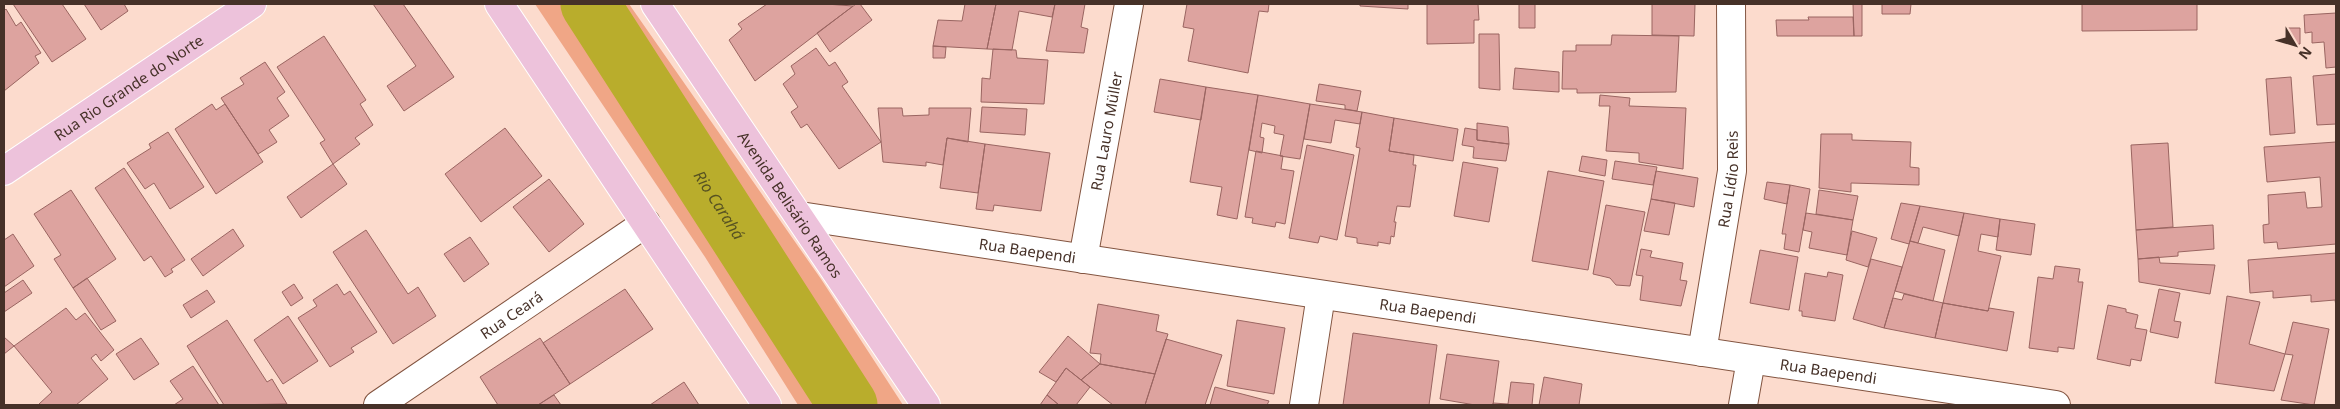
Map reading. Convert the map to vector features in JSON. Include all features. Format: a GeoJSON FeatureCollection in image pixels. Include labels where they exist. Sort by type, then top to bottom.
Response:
{"type":"FeatureCollection","features":[{"type":"Feature","properties":{"kind":"main road","name":"Rua Rio Grande do Norte"},"geometry":{"type":"LineString","coordinates":[[4,171],[252,4]]}},
{"type":"Feature","properties":{"kind":"main road"},"geometry":{"type":"LineString","coordinates":[[499,4],[767,405]]}},
{"type":"Feature","properties":{"kind":"main road","name":"Avenida Belisário Ramos"},"geometry":{"type":"LineString","coordinates":[[655,4],[926,405]]}},
{"type":"Feature","properties":{"kind":"street","name":"Rua Lauro Müller"},"geometry":{"type":"LineString","coordinates":[[1083,259],[1129,4]]}},
{"type":"Feature","properties":{"kind":"street","name":"Rua Lídio Reis"},"geometry":{"type":"LineString","coordinates":[[1702,352],[1732,170],[1731,4]]}},
{"type":"Feature","properties":{"kind":"street","name":"Rua Baependi"},"geometry":{"type":"LineString","coordinates":[[800,216],[2056,405]]}},
{"type":"Feature","properties":{"kind":"street","name":"Rua Ceará"},"geometry":{"type":"LineString","coordinates":[[378,405],[646,223]]}},
{"type":"Feature","properties":{"kind":"street"},"geometry":{"type":"LineString","coordinates":[[1304,405],[1321,295]]}},
{"type":"Feature","properties":{"kind":"street"},"geometry":{"type":"LineString","coordinates":[[1743,405],[1751,360]]}},
{"type":"Feature","properties":{"kind":"shaded area"},"geometry":{"type":"Polygon","coordinates":[[[535,4],[629,4],[821,279],[903,405],[798,405],[705,257],[535,4]]]}},
{"type":"Feature","properties":{"kind":"building"},"geometry":{"type":"Polygon","coordinates":[[[13,4],[62,4],[86,39],[52,62],[13,4]]]}},
{"type":"Feature","properties":{"kind":"building"},"geometry":{"type":"Polygon","coordinates":[[[84,4],[124,4],[128,11],[101,30],[84,4]]]}},
{"type":"Feature","properties":{"kind":"building"},"geometry":{"type":"Polygon","coordinates":[[[373,4],[403,4],[454,77],[404,111],[387,86],[416,66],[373,4]]]}},
{"type":"Feature","properties":{"kind":"building"},"geometry":{"type":"Polygon","coordinates":[[[767,4],[853,6],[755,81],[729,40],[742,29],[738,24],[767,4]]]}},
{"type":"Feature","properties":{"kind":"building"},"geometry":{"type":"Polygon","coordinates":[[[856,4],[860,4],[872,20],[830,52],[817,33],[856,4]]]}},
{"type":"Feature","properties":{"kind":"building"},"geometry":{"type":"Polygon","coordinates":[[[965,4],[996,4],[987,49],[933,46],[938,20],[962,21],[965,4]]]}},
{"type":"Feature","properties":{"kind":"building"},"geometry":{"type":"Polygon","coordinates":[[[996,4],[1055,4],[1052,17],[1019,11],[1012,50],[987,49],[996,4]]]}},
{"type":"Feature","properties":{"kind":"building"},"geometry":{"type":"Polygon","coordinates":[[[1055,4],[1085,4],[1081,27],[1088,29],[1084,53],[1046,51],[1055,4]]]}},
{"type":"Feature","properties":{"kind":"building"},"geometry":{"type":"Polygon","coordinates":[[[1187,4],[1269,4],[1268,12],[1259,11],[1248,73],[1188,61],[1194,29],[1183,27],[1187,4]]]}},
{"type":"Feature","properties":{"kind":"building"},"geometry":{"type":"Polygon","coordinates":[[[1360,4],[1408,4],[1408,9],[1360,6],[1360,4]]]}},
{"type":"Feature","properties":{"kind":"building"},"geometry":{"type":"Polygon","coordinates":[[[1427,4],[1478,4],[1479,20],[1474,20],[1474,43],[1427,44],[1427,4]]]}},
{"type":"Feature","properties":{"kind":"building"},"geometry":{"type":"Polygon","coordinates":[[[1519,4],[1535,4],[1535,28],[1519,28],[1519,4]]]}},
{"type":"Feature","properties":{"kind":"building"},"geometry":{"type":"Polygon","coordinates":[[[1652,4],[1695,4],[1694,36],[1652,35],[1652,4]]]}},
{"type":"Feature","properties":{"kind":"building"},"geometry":{"type":"Polygon","coordinates":[[[1853,4],[1862,4],[1862,36],[1854,36],[1853,4]]]}},
{"type":"Feature","properties":{"kind":"building"},"geometry":{"type":"Polygon","coordinates":[[[1882,4],[1911,4],[1910,14],[1882,14],[1882,4]]]}},
{"type":"Feature","properties":{"kind":"building"},"geometry":{"type":"Polygon","coordinates":[[[2082,4],[2197,4],[2197,30],[2082,31],[2082,4]]]}},
{"type":"Feature","properties":{"kind":"building"},"geometry":{"type":"Polygon","coordinates":[[[6,9],[16,26],[21,22],[41,53],[35,56],[39,63],[4,91],[4,11],[6,9]]]}},
{"type":"Feature","properties":{"kind":"building"},"geometry":{"type":"Polygon","coordinates":[[[2336,13],[2336,67],[2326,68],[2324,42],[2312,43],[2312,32],[2305,33],[2304,15],[2336,13]]]}},
{"type":"Feature","properties":{"kind":"building"},"geometry":{"type":"Polygon","coordinates":[[[1808,17],[1853,17],[1854,36],[1777,36],[1776,20],[1809,20],[1808,17]]]}},
{"type":"Feature","properties":{"kind":"building"},"geometry":{"type":"Polygon","coordinates":[[[2285,28],[2300,28],[2300,44],[2286,45],[2285,28]]]}},
{"type":"Feature","properties":{"kind":"building"},"geometry":{"type":"Polygon","coordinates":[[[1479,34],[1499,34],[1500,90],[1479,88],[1479,34]]]}},
{"type":"Feature","properties":{"kind":"building"},"geometry":{"type":"Polygon","coordinates":[[[1612,35],[1679,36],[1676,92],[1577,93],[1577,89],[1562,89],[1563,51],[1576,51],[1576,45],[1611,45],[1612,35]]]}},
{"type":"Feature","properties":{"kind":"building"},"geometry":{"type":"Polygon","coordinates":[[[324,36],[366,100],[360,104],[373,125],[355,138],[360,144],[333,164],[320,143],[325,140],[277,67],[324,36]]]}},
{"type":"Feature","properties":{"kind":"building"},"geometry":{"type":"Polygon","coordinates":[[[933,46],[946,47],[945,58],[933,58],[933,46]]]}},
{"type":"Feature","properties":{"kind":"building"},"geometry":{"type":"Polygon","coordinates":[[[816,48],[829,66],[835,62],[848,82],[842,86],[881,142],[839,169],[807,124],[801,128],[791,112],[798,107],[783,84],[795,74],[791,66],[816,48]]]}},
{"type":"Feature","properties":{"kind":"building"},"geometry":{"type":"Polygon","coordinates":[[[993,49],[1016,50],[1017,58],[1048,60],[1044,104],[981,102],[982,78],[990,79],[993,49]]]}},
{"type":"Feature","properties":{"kind":"building"},"geometry":{"type":"Polygon","coordinates":[[[265,62],[285,92],[277,98],[289,116],[269,130],[277,142],[258,154],[221,98],[244,84],[240,78],[265,62]]]}},
{"type":"Feature","properties":{"kind":"building"},"geometry":{"type":"Polygon","coordinates":[[[1515,68],[1559,72],[1559,92],[1513,89],[1515,68]]]}},
{"type":"Feature","properties":{"kind":"building"},"geometry":{"type":"Polygon","coordinates":[[[2336,74],[2336,124],[2317,125],[2313,76],[2336,74]]]}},
{"type":"Feature","properties":{"kind":"building"},"geometry":{"type":"Polygon","coordinates":[[[2291,77],[2295,133],[2270,135],[2266,79],[2291,77]]]}},
{"type":"Feature","properties":{"kind":"building"},"geometry":{"type":"Polygon","coordinates":[[[1160,79],[1206,87],[1201,120],[1154,112],[1160,79]]]}},
{"type":"Feature","properties":{"kind":"building"},"geometry":{"type":"Polygon","coordinates":[[[1319,84],[1361,91],[1357,111],[1345,109],[1345,105],[1316,101],[1319,84]]]}},
{"type":"Feature","properties":{"kind":"building"},"geometry":{"type":"Polygon","coordinates":[[[1206,87],[1258,95],[1237,219],[1217,215],[1222,187],[1190,182],[1206,87]]]}},
{"type":"Feature","properties":{"kind":"building"},"geometry":{"type":"Polygon","coordinates":[[[1258,95],[1310,104],[1300,159],[1280,156],[1284,135],[1274,133],[1275,126],[1262,123],[1260,137],[1264,138],[1262,153],[1249,150],[1258,95]]]}},
{"type":"Feature","properties":{"kind":"building"},"geometry":{"type":"Polygon","coordinates":[[[1600,95],[1630,98],[1629,106],[1686,108],[1683,169],[1639,162],[1639,153],[1606,151],[1610,106],[1599,106],[1600,95]]]}},
{"type":"Feature","properties":{"kind":"building"},"geometry":{"type":"Polygon","coordinates":[[[212,104],[216,110],[225,104],[263,162],[216,194],[175,129],[212,104]]]}},
{"type":"Feature","properties":{"kind":"building"},"geometry":{"type":"Polygon","coordinates":[[[1310,104],[1362,112],[1360,124],[1335,120],[1331,143],[1304,139],[1310,104]]]}},
{"type":"Feature","properties":{"kind":"building"},"geometry":{"type":"Polygon","coordinates":[[[982,107],[1027,109],[1025,135],[980,132],[982,107]]]}},
{"type":"Feature","properties":{"kind":"building"},"geometry":{"type":"Polygon","coordinates":[[[878,108],[902,108],[903,116],[929,115],[929,108],[971,108],[968,142],[947,138],[943,165],[926,162],[926,166],[883,162],[878,108]]]}},
{"type":"Feature","properties":{"kind":"building"},"geometry":{"type":"Polygon","coordinates":[[[1362,112],[1394,118],[1389,151],[1414,155],[1413,165],[1416,165],[1410,207],[1397,206],[1394,237],[1391,236],[1390,244],[1378,242],[1378,246],[1357,243],[1357,238],[1345,236],[1360,148],[1356,147],[1362,112]]]}},
{"type":"Feature","properties":{"kind":"building"},"geometry":{"type":"Polygon","coordinates":[[[1394,118],[1458,129],[1453,161],[1389,151],[1394,118]]]}},
{"type":"Feature","properties":{"kind":"building"},"geometry":{"type":"Polygon","coordinates":[[[1477,123],[1508,127],[1509,144],[1477,140],[1477,123]]]}},
{"type":"Feature","properties":{"kind":"building"},"geometry":{"type":"Polygon","coordinates":[[[505,128],[542,176],[481,222],[445,174],[505,128]]]}},
{"type":"Feature","properties":{"kind":"building"},"geometry":{"type":"Polygon","coordinates":[[[1465,128],[1477,130],[1477,140],[1509,144],[1506,161],[1473,158],[1474,147],[1462,145],[1465,128]]]}},
{"type":"Feature","properties":{"kind":"building"},"geometry":{"type":"Polygon","coordinates":[[[168,132],[204,187],[170,209],[154,183],[145,189],[127,163],[151,148],[149,144],[168,132]]]}},
{"type":"Feature","properties":{"kind":"building"},"geometry":{"type":"Polygon","coordinates":[[[1821,134],[1852,134],[1852,140],[1911,142],[1910,167],[1919,168],[1919,185],[1851,183],[1851,192],[1819,188],[1821,134]]]}},
{"type":"Feature","properties":{"kind":"building"},"geometry":{"type":"Polygon","coordinates":[[[947,138],[985,144],[978,193],[940,188],[947,138]]]}},
{"type":"Feature","properties":{"kind":"building"},"geometry":{"type":"Polygon","coordinates":[[[2336,142],[2336,244],[2278,249],[2277,242],[2264,243],[2263,225],[2269,224],[2268,195],[2305,192],[2307,208],[2322,207],[2320,177],[2267,182],[2264,147],[2336,142]]]}},
{"type":"Feature","properties":{"kind":"building"},"geometry":{"type":"Polygon","coordinates":[[[2168,143],[2173,227],[2136,230],[2131,145],[2168,143]]]}},
{"type":"Feature","properties":{"kind":"building"},"geometry":{"type":"Polygon","coordinates":[[[985,144],[1050,153],[1041,211],[994,205],[993,211],[976,209],[985,144]]]}},
{"type":"Feature","properties":{"kind":"building"},"geometry":{"type":"Polygon","coordinates":[[[1307,145],[1354,155],[1337,240],[1320,236],[1318,243],[1289,238],[1307,145]]]}},
{"type":"Feature","properties":{"kind":"building"},"geometry":{"type":"Polygon","coordinates":[[[1256,151],[1283,156],[1281,169],[1294,171],[1285,224],[1276,222],[1275,227],[1252,223],[1253,218],[1245,217],[1256,151]]]}},
{"type":"Feature","properties":{"kind":"building"},"geometry":{"type":"Polygon","coordinates":[[[1582,156],[1607,160],[1605,176],[1579,171],[1582,156]]]}},
{"type":"Feature","properties":{"kind":"building"},"geometry":{"type":"Polygon","coordinates":[[[1615,161],[1657,167],[1653,185],[1612,179],[1615,161]]]}},
{"type":"Feature","properties":{"kind":"building"},"geometry":{"type":"Polygon","coordinates":[[[1463,162],[1498,168],[1489,222],[1454,216],[1463,162]]]}},
{"type":"Feature","properties":{"kind":"building"},"geometry":{"type":"Polygon","coordinates":[[[333,164],[347,184],[301,218],[287,197],[333,164]]]}},
{"type":"Feature","properties":{"kind":"building"},"geometry":{"type":"Polygon","coordinates":[[[124,168],[185,260],[171,269],[173,272],[165,277],[151,256],[144,261],[95,188],[124,168]]]}},
{"type":"Feature","properties":{"kind":"building"},"geometry":{"type":"Polygon","coordinates":[[[1548,171],[1604,181],[1588,270],[1532,261],[1548,171]]]}},
{"type":"Feature","properties":{"kind":"building"},"geometry":{"type":"Polygon","coordinates":[[[1656,171],[1698,178],[1694,207],[1651,199],[1656,171]]]}},
{"type":"Feature","properties":{"kind":"building"},"geometry":{"type":"Polygon","coordinates":[[[549,179],[584,224],[549,252],[513,207],[549,179]]]}},
{"type":"Feature","properties":{"kind":"building"},"geometry":{"type":"Polygon","coordinates":[[[1767,182],[1790,185],[1787,204],[1764,199],[1767,182]]]}},
{"type":"Feature","properties":{"kind":"building"},"geometry":{"type":"Polygon","coordinates":[[[1790,185],[1810,189],[1799,252],[1784,249],[1786,234],[1782,234],[1790,185]]]}},
{"type":"Feature","properties":{"kind":"building"},"geometry":{"type":"Polygon","coordinates":[[[71,190],[116,259],[73,288],[54,259],[61,255],[34,214],[71,190]]]}},
{"type":"Feature","properties":{"kind":"building"},"geometry":{"type":"Polygon","coordinates":[[[1819,190],[1858,196],[1853,220],[1816,214],[1819,190]]]}},
{"type":"Feature","properties":{"kind":"building"},"geometry":{"type":"Polygon","coordinates":[[[1651,199],[1675,203],[1669,235],[1644,231],[1651,199]]]}},
{"type":"Feature","properties":{"kind":"building"},"geometry":{"type":"Polygon","coordinates":[[[1901,203],[1920,206],[1909,244],[1891,239],[1901,203]]]}},
{"type":"Feature","properties":{"kind":"building"},"geometry":{"type":"Polygon","coordinates":[[[1606,205],[1645,212],[1630,286],[1616,285],[1610,278],[1593,274],[1606,205]]]}},
{"type":"Feature","properties":{"kind":"building"},"geometry":{"type":"Polygon","coordinates":[[[1920,206],[1964,213],[1959,236],[1923,227],[1918,243],[1910,241],[1920,206]]]}},
{"type":"Feature","properties":{"kind":"building"},"geometry":{"type":"Polygon","coordinates":[[[1806,213],[1853,220],[1847,255],[1809,248],[1812,232],[1803,230],[1806,213]]]}},
{"type":"Feature","properties":{"kind":"building"},"geometry":{"type":"Polygon","coordinates":[[[1964,213],[2000,219],[1998,237],[1981,234],[1978,251],[2001,256],[1988,311],[1943,303],[1964,213]]]}},
{"type":"Feature","properties":{"kind":"building"},"geometry":{"type":"Polygon","coordinates":[[[2000,219],[2035,224],[2031,255],[1996,250],[2000,219]]]}},
{"type":"Feature","properties":{"kind":"building"},"geometry":{"type":"Polygon","coordinates":[[[2213,225],[2214,249],[2178,252],[2178,256],[2138,259],[2136,230],[2213,225]]]}},
{"type":"Feature","properties":{"kind":"building"},"geometry":{"type":"Polygon","coordinates":[[[233,229],[244,246],[203,276],[191,259],[233,229]]]}},
{"type":"Feature","properties":{"kind":"building"},"geometry":{"type":"Polygon","coordinates":[[[366,230],[408,294],[418,287],[436,316],[393,344],[333,252],[366,230]]]}},
{"type":"Feature","properties":{"kind":"building"},"geometry":{"type":"Polygon","coordinates":[[[1852,231],[1877,238],[1868,267],[1846,260],[1852,231]]]}},
{"type":"Feature","properties":{"kind":"building"},"geometry":{"type":"Polygon","coordinates":[[[13,234],[34,266],[4,287],[4,240],[13,234]]]}},
{"type":"Feature","properties":{"kind":"building"},"geometry":{"type":"Polygon","coordinates":[[[470,237],[489,264],[464,282],[444,254],[470,237]]]}},
{"type":"Feature","properties":{"kind":"building"},"geometry":{"type":"Polygon","coordinates":[[[1910,241],[1945,250],[1933,301],[1895,291],[1910,241]]]}},
{"type":"Feature","properties":{"kind":"building"},"geometry":{"type":"Polygon","coordinates":[[[1641,249],[1652,251],[1650,257],[1683,263],[1680,280],[1687,281],[1681,306],[1640,300],[1643,276],[1636,275],[1641,249]]]}},
{"type":"Feature","properties":{"kind":"building"},"geometry":{"type":"Polygon","coordinates":[[[1760,250],[1798,257],[1789,310],[1750,303],[1760,250]]]}},
{"type":"Feature","properties":{"kind":"building"},"geometry":{"type":"Polygon","coordinates":[[[2336,253],[2336,306],[2335,300],[2311,302],[2311,295],[2273,298],[2273,291],[2250,293],[2248,260],[2336,253]]]}},
{"type":"Feature","properties":{"kind":"building"},"geometry":{"type":"Polygon","coordinates":[[[2159,257],[2160,263],[2215,265],[2210,294],[2139,282],[2138,259],[2159,257]]]}},
{"type":"Feature","properties":{"kind":"building"},"geometry":{"type":"Polygon","coordinates":[[[1871,259],[1902,267],[1884,328],[1853,319],[1871,259]]]}},
{"type":"Feature","properties":{"kind":"building"},"geometry":{"type":"Polygon","coordinates":[[[2055,266],[2080,269],[2078,282],[2083,282],[2074,349],[2058,347],[2058,352],[2029,348],[2038,277],[2053,279],[2055,266]]]}},
{"type":"Feature","properties":{"kind":"building"},"geometry":{"type":"Polygon","coordinates":[[[1828,272],[1843,275],[1835,321],[1802,316],[1802,311],[1799,311],[1805,273],[1827,277],[1828,272]]]}},
{"type":"Feature","properties":{"kind":"building"},"geometry":{"type":"Polygon","coordinates":[[[87,278],[116,321],[101,330],[73,288],[87,278]]]}},
{"type":"Feature","properties":{"kind":"building"},"geometry":{"type":"Polygon","coordinates":[[[23,280],[32,293],[4,312],[4,293],[23,280]]]}},
{"type":"Feature","properties":{"kind":"building"},"geometry":{"type":"Polygon","coordinates":[[[294,284],[303,298],[291,306],[282,292],[294,284]]]}},
{"type":"Feature","properties":{"kind":"building"},"geometry":{"type":"Polygon","coordinates":[[[337,284],[344,295],[350,291],[377,332],[351,348],[354,352],[330,367],[298,318],[317,306],[313,300],[337,284]]]}},
{"type":"Feature","properties":{"kind":"building"},"geometry":{"type":"Polygon","coordinates":[[[625,289],[653,329],[570,384],[543,343],[625,289]]]}},
{"type":"Feature","properties":{"kind":"building"},"geometry":{"type":"Polygon","coordinates":[[[2159,289],[2180,293],[2174,321],[2181,322],[2178,338],[2150,332],[2159,289]]]}},
{"type":"Feature","properties":{"kind":"building"},"geometry":{"type":"Polygon","coordinates":[[[207,290],[215,302],[191,318],[183,305],[207,290]]]}},
{"type":"Feature","properties":{"kind":"building"},"geometry":{"type":"Polygon","coordinates":[[[1904,294],[1943,303],[1935,338],[1884,328],[1893,298],[1902,300],[1904,294]]]}},
{"type":"Feature","properties":{"kind":"building"},"geometry":{"type":"Polygon","coordinates":[[[2227,296],[2260,302],[2249,344],[2285,354],[2274,391],[2215,383],[2227,296]]]}},
{"type":"Feature","properties":{"kind":"building"},"geometry":{"type":"Polygon","coordinates":[[[1943,303],[1988,311],[1989,308],[2014,312],[2007,351],[1935,338],[1943,303]]]}},
{"type":"Feature","properties":{"kind":"building"},"geometry":{"type":"Polygon","coordinates":[[[1098,304],[1159,315],[1156,331],[1168,334],[1155,374],[1100,364],[1101,354],[1090,353],[1098,304]]]}},
{"type":"Feature","properties":{"kind":"building"},"geometry":{"type":"Polygon","coordinates":[[[2108,305],[2126,309],[2126,312],[2138,315],[2135,328],[2147,330],[2141,361],[2131,359],[2130,366],[2097,359],[2108,305]]]}},
{"type":"Feature","properties":{"kind":"building"},"geometry":{"type":"Polygon","coordinates":[[[66,308],[76,320],[85,313],[114,350],[101,361],[96,354],[91,358],[108,379],[76,405],[40,405],[52,392],[14,346],[66,308]]]}},
{"type":"Feature","properties":{"kind":"building"},"geometry":{"type":"Polygon","coordinates":[[[288,316],[318,361],[283,384],[254,340],[288,316]]]}},
{"type":"Feature","properties":{"kind":"building"},"geometry":{"type":"Polygon","coordinates":[[[227,320],[267,382],[272,379],[287,404],[224,405],[187,346],[227,320]]]}},
{"type":"Feature","properties":{"kind":"building"},"geometry":{"type":"Polygon","coordinates":[[[1237,320],[1285,328],[1274,394],[1227,386],[1237,320]]]}},
{"type":"Feature","properties":{"kind":"building"},"geometry":{"type":"Polygon","coordinates":[[[2293,322],[2329,329],[2314,405],[2281,400],[2293,355],[2285,354],[2293,322]]]}},
{"type":"Feature","properties":{"kind":"building"},"geometry":{"type":"Polygon","coordinates":[[[1353,333],[1437,345],[1429,405],[1343,405],[1353,333]]]}},
{"type":"Feature","properties":{"kind":"building"},"geometry":{"type":"Polygon","coordinates":[[[1068,336],[1100,364],[1081,380],[1066,368],[1056,382],[1039,372],[1068,336]]]}},
{"type":"Feature","properties":{"kind":"building"},"geometry":{"type":"Polygon","coordinates":[[[4,337],[14,346],[4,354],[4,337]]]}},
{"type":"Feature","properties":{"kind":"building"},"geometry":{"type":"Polygon","coordinates":[[[141,338],[159,364],[134,380],[116,354],[141,338]]]}},
{"type":"Feature","properties":{"kind":"building"},"geometry":{"type":"Polygon","coordinates":[[[540,338],[570,384],[538,405],[498,405],[480,377],[540,338]]]}},
{"type":"Feature","properties":{"kind":"building"},"geometry":{"type":"Polygon","coordinates":[[[1166,339],[1222,355],[1205,405],[1145,405],[1166,339]]]}},
{"type":"Feature","properties":{"kind":"building"},"geometry":{"type":"Polygon","coordinates":[[[1447,354],[1499,361],[1493,405],[1475,405],[1440,399],[1447,354]]]}},
{"type":"Feature","properties":{"kind":"building"},"geometry":{"type":"Polygon","coordinates":[[[1100,364],[1155,374],[1145,405],[1113,405],[1081,380],[1100,364]]]}},
{"type":"Feature","properties":{"kind":"building"},"geometry":{"type":"Polygon","coordinates":[[[193,366],[219,405],[174,405],[183,399],[170,381],[193,366]]]}},
{"type":"Feature","properties":{"kind":"building"},"geometry":{"type":"Polygon","coordinates":[[[1066,368],[1090,387],[1076,405],[1059,405],[1047,395],[1066,368]]]}},
{"type":"Feature","properties":{"kind":"building"},"geometry":{"type":"Polygon","coordinates":[[[1544,377],[1582,384],[1579,405],[1539,405],[1544,377]]]}},
{"type":"Feature","properties":{"kind":"building"},"geometry":{"type":"Polygon","coordinates":[[[684,382],[699,405],[650,405],[684,382]]]}},
{"type":"Feature","properties":{"kind":"building"},"geometry":{"type":"Polygon","coordinates":[[[1511,382],[1534,384],[1532,405],[1493,405],[1493,403],[1508,404],[1511,382]]]}},
{"type":"Feature","properties":{"kind":"building"},"geometry":{"type":"Polygon","coordinates":[[[1215,387],[1269,401],[1267,405],[1210,405],[1215,387]]]}},
{"type":"Feature","properties":{"kind":"building"},"geometry":{"type":"Polygon","coordinates":[[[554,395],[561,405],[538,405],[554,395]]]}},
{"type":"Feature","properties":{"kind":"building"},"geometry":{"type":"Polygon","coordinates":[[[1047,395],[1059,405],[1040,405],[1047,395]]]}},
{"type":"Feature","properties":{"kind":"waterway","name":"Rio Carahá"},"geometry":{"type":"LineString","coordinates":[[590,4],[848,405]]}}]}
